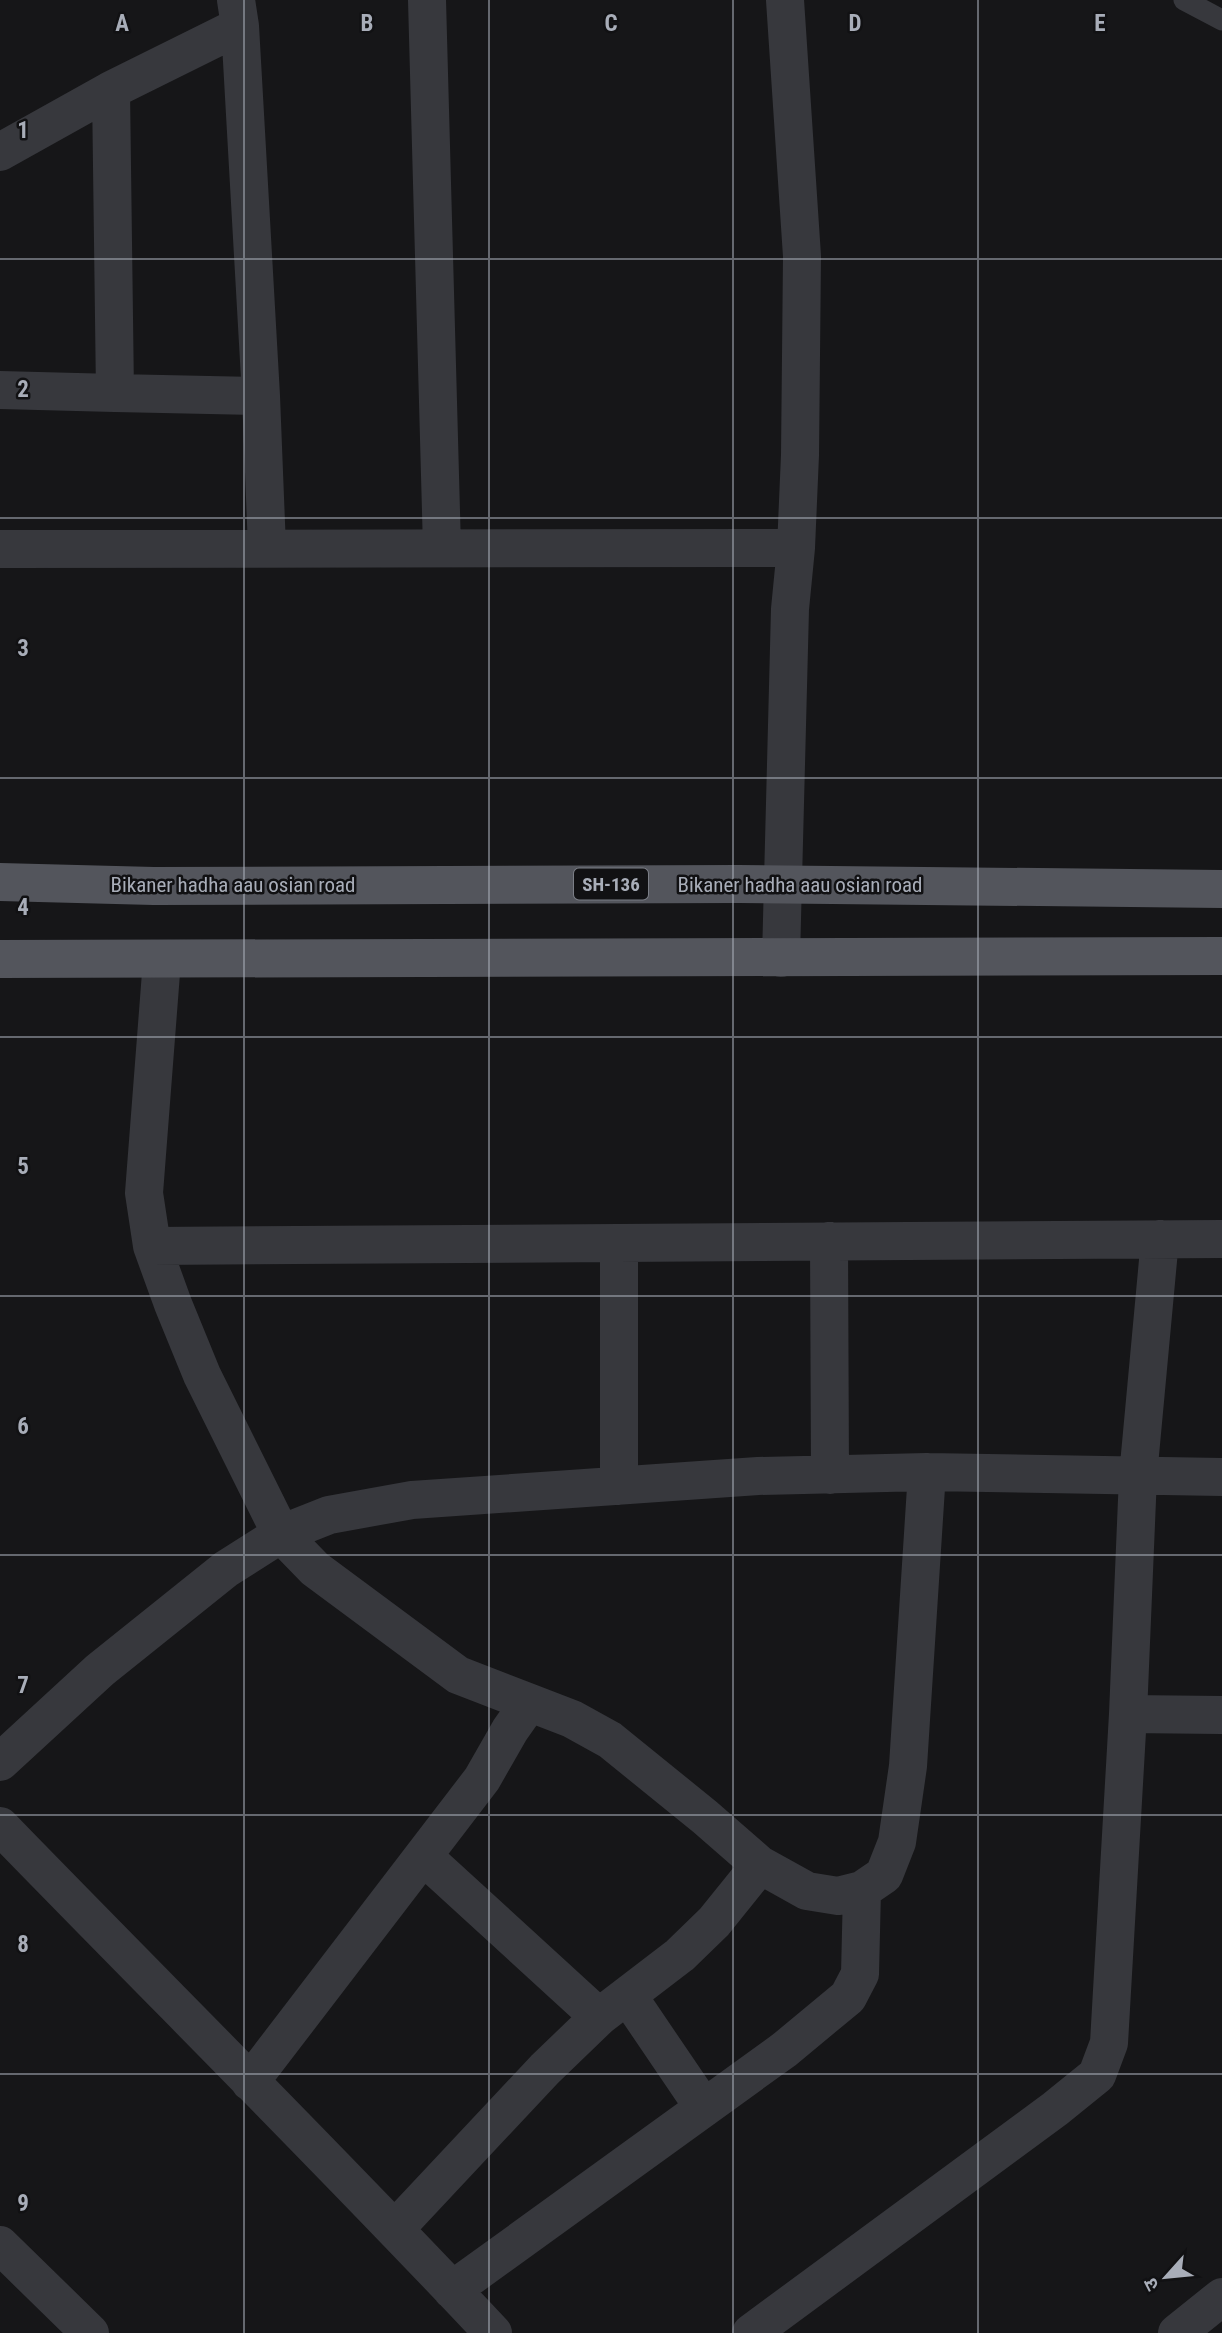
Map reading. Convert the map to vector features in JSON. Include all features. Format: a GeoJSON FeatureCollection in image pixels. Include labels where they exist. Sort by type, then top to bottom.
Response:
{"type":"FeatureCollection","features":[{"type":"Feature","properties":{"kind":"main road","name":"Bikaner hadha aau osian road"},"geometry":{"type":"LineString","coordinates":[[0,882],[154,886],[784,884],[1222,889]]}},
{"type":"Feature","properties":{"kind":"main road"},"geometry":{"type":"LineString","coordinates":[[0,960],[1222,956]]}},
{"type":"Feature","properties":{"kind":"street"},"geometry":{"type":"LineString","coordinates":[[427,0],[442,548]]}},
{"type":"Feature","properties":{"kind":"street"},"geometry":{"type":"LineString","coordinates":[[781,958],[790,609],[800,455],[802,256],[785,0]]}},
{"type":"Feature","properties":{"kind":"street"},"geometry":{"type":"LineString","coordinates":[[0,152],[111,90],[238,13],[261,396],[267,548]]}},
{"type":"Feature","properties":{"kind":"street"},"geometry":{"type":"LineString","coordinates":[[111,90],[115,393]]}},
{"type":"Feature","properties":{"kind":"street"},"geometry":{"type":"LineString","coordinates":[[0,390],[261,396]]}},
{"type":"Feature","properties":{"kind":"street"},"geometry":{"type":"LineString","coordinates":[[0,549],[796,548]]}},
{"type":"Feature","properties":{"kind":"street"},"geometry":{"type":"LineString","coordinates":[[162,960],[144,1192],[152,1246],[202,1374],[281,1534],[315,1569],[458,1675],[572,1719],[610,1740],[760,1865],[807,1891],[838,1896],[862,1890],[884,1875],[897,1842],[908,1766],[927,1472]]}},
{"type":"Feature","properties":{"kind":"street"},"geometry":{"type":"LineString","coordinates":[[751,2333],[1055,2109],[1097,2075],[1109,2043],[1128,1714],[1138,1476],[1160,1239]]}},
{"type":"Feature","properties":{"kind":"street"},"geometry":{"type":"LineString","coordinates":[[152,1246],[1222,1239]]}},
{"type":"Feature","properties":{"kind":"street"},"geometry":{"type":"LineString","coordinates":[[829,1241],[830,1475]]}},
{"type":"Feature","properties":{"kind":"street"},"geometry":{"type":"LineString","coordinates":[[619,1243],[619,1486]]}},
{"type":"Feature","properties":{"kind":"street"},"geometry":{"type":"LineString","coordinates":[[0,1762],[110,1661],[226,1569],[281,1534],[329,1515],[412,1500],[758,1476],[927,1472],[1222,1477]]}},
{"type":"Feature","properties":{"kind":"street"},"geometry":{"type":"LineString","coordinates":[[250,2082],[482,1779],[529,1703]]}},
{"type":"Feature","properties":{"kind":"street"},"geometry":{"type":"LineString","coordinates":[[1128,1714],[1222,1715]]}},
{"type":"Feature","properties":{"kind":"street"},"geometry":{"type":"LineString","coordinates":[[0,1826],[395,2229],[493,2333]]}},
{"type":"Feature","properties":{"kind":"street"},"geometry":{"type":"LineString","coordinates":[[423,1856],[613,2007],[704,2108]]}},
{"type":"Feature","properties":{"kind":"street"},"geometry":{"type":"LineString","coordinates":[[395,2229],[545,2069],[613,2007],[680,1955],[714,1922],[760,1865]]}},
{"type":"Feature","properties":{"kind":"street"},"geometry":{"type":"LineString","coordinates":[[452,2290],[784,2050],[848,1997],[860,1974],[862,1890]]}},
{"type":"Feature","properties":{"kind":"street"},"geometry":{"type":"LineString","coordinates":[[0,2245],[90,2333]]}},
{"type":"Feature","properties":{"kind":"street"},"geometry":{"type":"LineString","coordinates":[[1177,2333],[1222,2297]]}},
{"type":"Feature","properties":{"kind":"lane"},"geometry":{"type":"LineString","coordinates":[[1184,0],[1222,20]]}}]}
